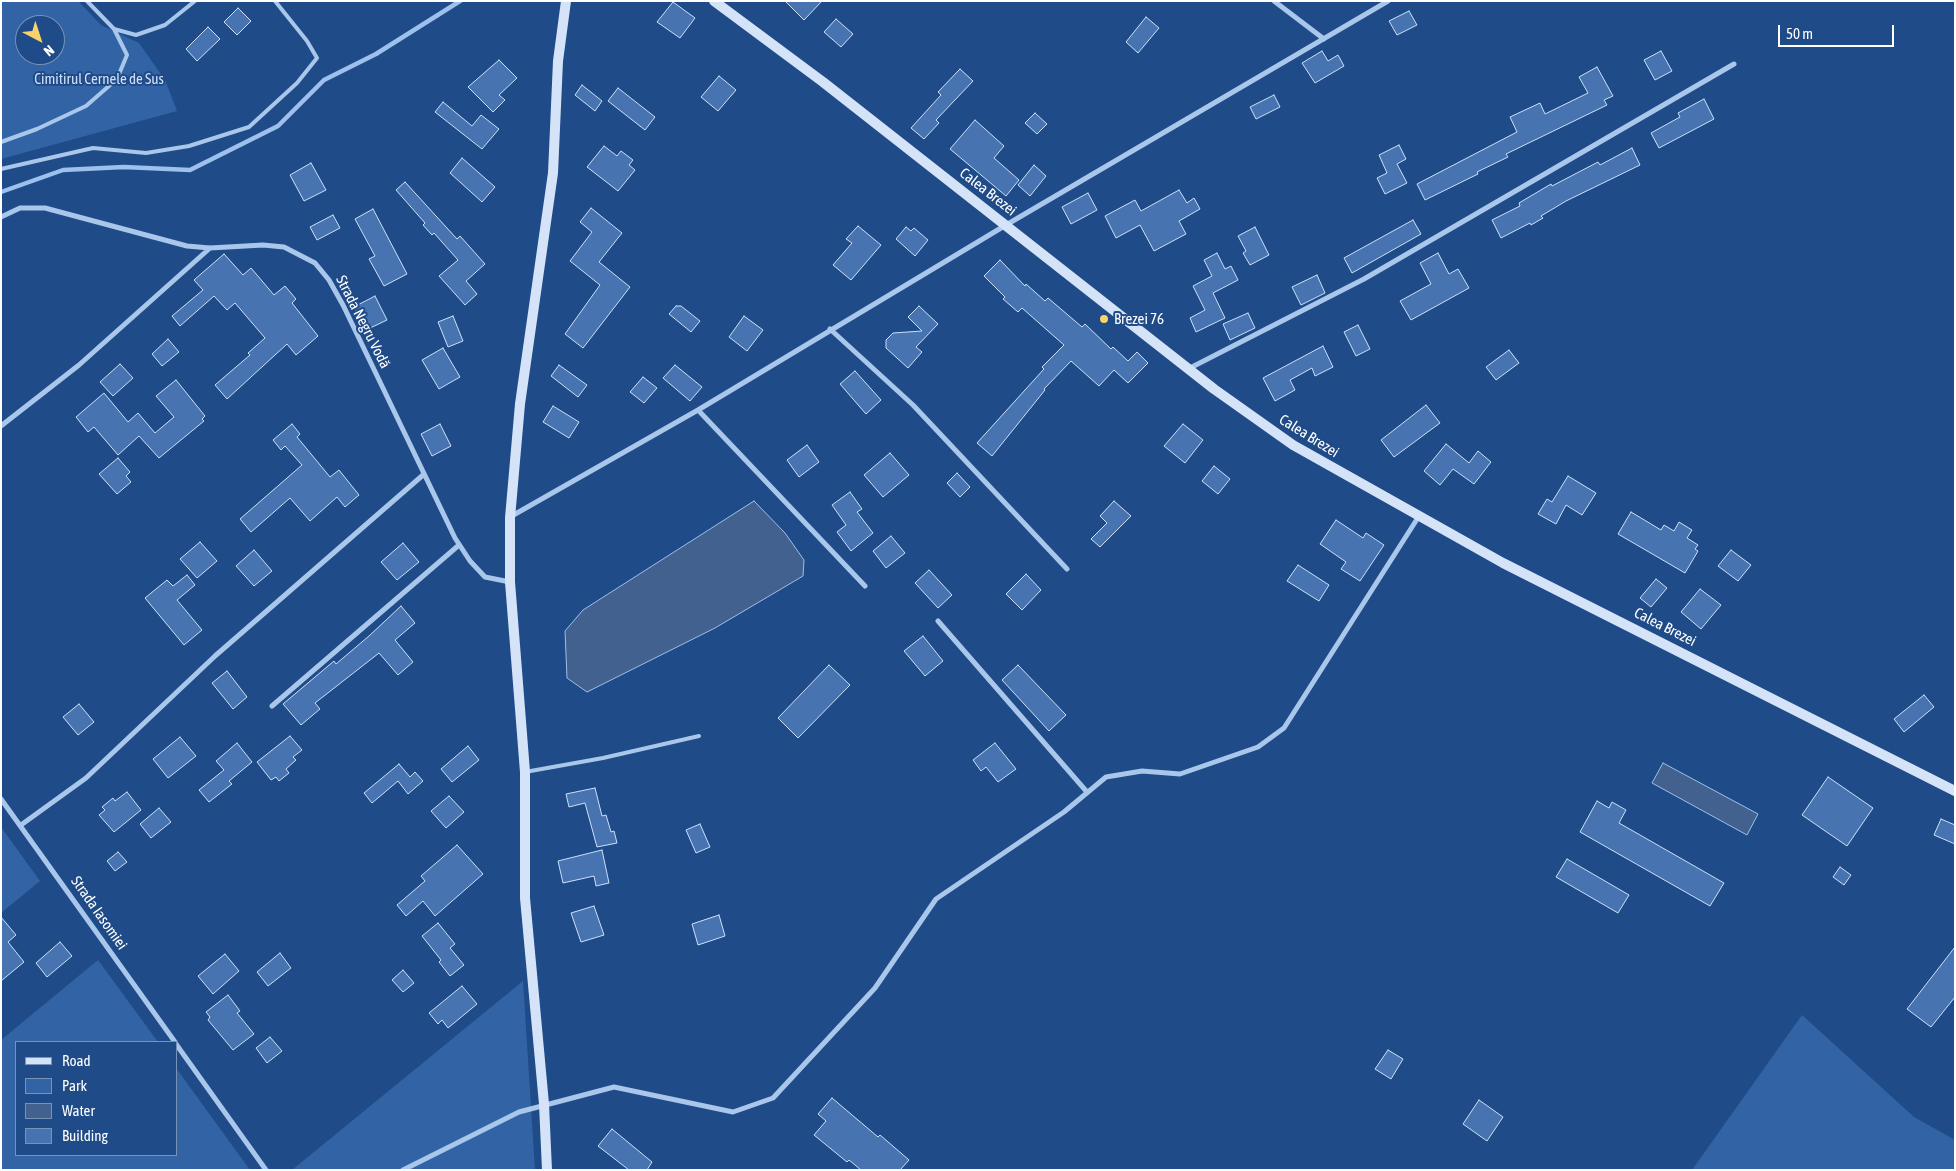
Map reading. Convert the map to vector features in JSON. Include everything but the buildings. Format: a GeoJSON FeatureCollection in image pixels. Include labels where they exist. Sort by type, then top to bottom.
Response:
{"type":"FeatureCollection","features":[{"type":"Feature","properties":{"kind":"street"},"geometry":{"type":"LineString","coordinates":[[547,1170],[544,1104],[525,898],[525,772],[510,582],[510,518],[520,404],[553,173],[558,61],[566,1]]}},
{"type":"Feature","properties":{"kind":"street","name":"Calea Brezei"},"geometry":{"type":"LineString","coordinates":[[714,1],[823,82],[1188,368],[1256,420],[1293,445],[1503,563],[1955,791]]}},
{"type":"Feature","properties":{"kind":"street"},"geometry":{"type":"LineString","coordinates":[[1274,1],[1324,39]]}},
{"type":"Feature","properties":{"kind":"street"},"geometry":{"type":"LineString","coordinates":[[510,518],[698,410],[1006,225],[1388,1]]}},
{"type":"Feature","properties":{"kind":"street"},"geometry":{"type":"LineString","coordinates":[[1188,368],[1364,279],[1734,64]]}},
{"type":"Feature","properties":{"kind":"street","name":"Strada Negru Vodă"},"geometry":{"type":"LineString","coordinates":[[1,217],[20,208],[45,208],[187,246],[210,248],[263,245],[284,248],[299,253],[316,263],[330,280],[343,305],[423,474],[459,544],[470,561],[485,577],[510,582]]}},
{"type":"Feature","properties":{"kind":"street"},"geometry":{"type":"LineString","coordinates":[[1,426],[78,365],[210,248]]}},
{"type":"Feature","properties":{"kind":"street"},"geometry":{"type":"LineString","coordinates":[[830,330],[913,405],[1067,568]]}},
{"type":"Feature","properties":{"kind":"street"},"geometry":{"type":"LineString","coordinates":[[698,410],[865,586]]}},
{"type":"Feature","properties":{"kind":"street"},"geometry":{"type":"LineString","coordinates":[[21,825],[86,778],[215,656],[423,474]]}},
{"type":"Feature","properties":{"kind":"street"},"geometry":{"type":"LineString","coordinates":[[402,1170],[519,1112],[614,1086],[733,1112],[772,1098],[875,988],[920,919],[936,899],[1064,812],[1106,777],[1142,771],[1180,774],[1258,747],[1284,728],[1419,516]]}},
{"type":"Feature","properties":{"kind":"street"},"geometry":{"type":"LineString","coordinates":[[272,706],[459,544]]}},
{"type":"Feature","properties":{"kind":"street"},"geometry":{"type":"LineString","coordinates":[[938,621],[1087,792]]}},
{"type":"Feature","properties":{"kind":"street","name":"Strada Iasomiei"},"geometry":{"type":"LineString","coordinates":[[1,799],[175,1041]]}},
{"type":"Feature","properties":{"kind":"street","name":"Strada Iasomiei"},"geometry":{"type":"LineString","coordinates":[[178,1046],[266,1170]]}},
{"type":"Feature","properties":{"kind":"lane"},"geometry":{"type":"LineString","coordinates":[[1,142],[37,129],[86,106],[116,79],[126,55],[114,29],[87,1]]}},
{"type":"Feature","properties":{"kind":"lane"},"geometry":{"type":"LineString","coordinates":[[114,29],[136,35],[166,25],[194,1]]}},
{"type":"Feature","properties":{"kind":"lane"},"geometry":{"type":"LineString","coordinates":[[1,169],[93,148],[146,153],[190,146],[249,127],[298,83],[317,58],[307,41],[274,1]]}},
{"type":"Feature","properties":{"kind":"lane"},"geometry":{"type":"LineString","coordinates":[[525,772],[603,758],[699,736]]}},
{"type":"Feature","properties":{"kind":"green space","name":"Cimitirul Cernele de Sus"},"geometry":{"type":"Polygon","coordinates":[[[1,1],[78,1],[101,25],[139,43],[165,80],[177,111],[1,159],[1,1]]]}},
{"type":"Feature","properties":{"kind":"green space"},"geometry":{"type":"Polygon","coordinates":[[[1,827],[40,881],[1,913],[1,827]]]}},
{"type":"Feature","properties":{"kind":"green space"},"geometry":{"type":"Polygon","coordinates":[[[98,960],[157,1041],[15,1041],[15,1156],[178,1156],[178,1071],[250,1170],[1,1170],[1,1040],[98,960]]]}},
{"type":"Feature","properties":{"kind":"green space"},"geometry":{"type":"Polygon","coordinates":[[[523,981],[535,1170],[292,1170],[523,981]]]}},
{"type":"Feature","properties":{"kind":"green space"},"geometry":{"type":"Polygon","coordinates":[[[1802,1015],[1914,1117],[1955,1140],[1955,1170],[1692,1170],[1802,1015]]]}},
{"type":"Feature","properties":{"kind":"water"},"geometry":{"type":"Polygon","coordinates":[[[754,501],[785,533],[804,560],[803,576],[715,628],[587,692],[567,678],[565,631],[583,610],[754,501]]]}},
{"type":"Feature","properties":{"kind":"water"},"geometry":{"type":"Polygon","coordinates":[[[1663,763],[1758,814],[1747,835],[1652,783],[1663,763]]]}},
{"type":"Feature","properties":{"kind":"waterway"},"geometry":{"type":"LineString","coordinates":[[1,192],[63,170],[124,167],[190,170],[278,126],[324,80],[376,54],[460,1]]}},
{"type":"Feature","properties":{"kind":"place","name":"Brezei 76"},"geometry":{"type":"Point","coordinates":[1104,319]}}]}
